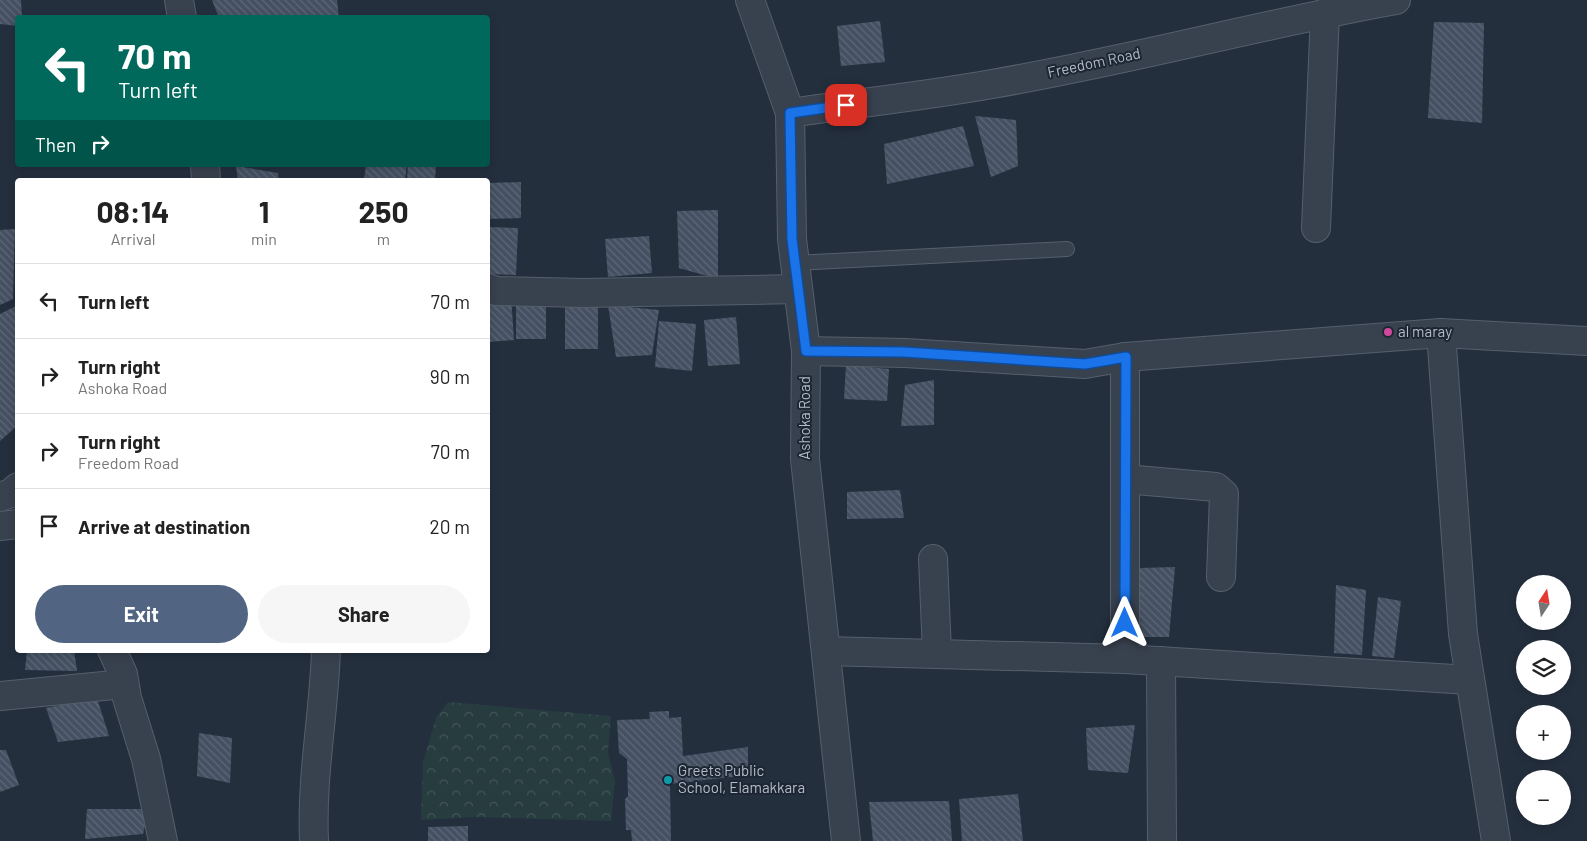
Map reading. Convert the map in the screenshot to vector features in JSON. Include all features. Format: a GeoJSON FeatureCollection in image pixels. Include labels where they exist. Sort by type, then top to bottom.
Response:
{"type":"FeatureCollection","features":[{"type":"Feature","properties":{"kind":"street"},"geometry":{"type":"LineString","coordinates":[[179,0],[182,15]]}},
{"type":"Feature","properties":{"kind":"street","name":"Ashoka Road"},"geometry":{"type":"LineString","coordinates":[[750,0],[790,113],[792,239],[806,351],[805,459],[846,841]]}},
{"type":"Feature","properties":{"kind":"street","name":"Freedom Road"},"geometry":{"type":"LineString","coordinates":[[790,113],[993,84],[1214,39],[1325,13],[1396,0]]}},
{"type":"Feature","properties":{"kind":"street"},"geometry":{"type":"LineString","coordinates":[[1316,228],[1325,13]]}},
{"type":"Feature","properties":{"kind":"street"},"geometry":{"type":"LineString","coordinates":[[490,289],[496,291],[584,293],[797,276]]}},
{"type":"Feature","properties":{"kind":"street"},"geometry":{"type":"LineString","coordinates":[[806,351],[904,352],[1085,364],[1126,357],[1441,333],[1587,341]]}},
{"type":"Feature","properties":{"kind":"street"},"geometry":{"type":"LineString","coordinates":[[1441,333],[1462,634],[1496,841]]}},
{"type":"Feature","properties":{"kind":"street"},"geometry":{"type":"LineString","coordinates":[[1124,659],[1126,357]]}},
{"type":"Feature","properties":{"kind":"street"},"geometry":{"type":"LineString","coordinates":[[1125,479],[1216,487],[1224,494],[1221,577]]}},
{"type":"Feature","properties":{"kind":"street"},"geometry":{"type":"LineString","coordinates":[[0,497],[15,490]]}},
{"type":"Feature","properties":{"kind":"street"},"geometry":{"type":"LineString","coordinates":[[0,526],[15,524]]}},
{"type":"Feature","properties":{"kind":"street"},"geometry":{"type":"LineString","coordinates":[[933,559],[937,653]]}},
{"type":"Feature","properties":{"kind":"street"},"geometry":{"type":"LineString","coordinates":[[826,651],[1124,659],[1470,680]]}},
{"type":"Feature","properties":{"kind":"street"},"geometry":{"type":"LineString","coordinates":[[113,653],[123,674],[127,698],[146,759],[163,841]]}},
{"type":"Feature","properties":{"kind":"street"},"geometry":{"type":"LineString","coordinates":[[314,841],[315,776],[325,688],[326,653]]}},
{"type":"Feature","properties":{"kind":"street"},"geometry":{"type":"LineString","coordinates":[[1161,661],[1162,841]]}},
{"type":"Feature","properties":{"kind":"street"},"geometry":{"type":"LineString","coordinates":[[0,696],[124,684]]}},
{"type":"Feature","properties":{"kind":"lane"},"geometry":{"type":"LineString","coordinates":[[797,276],[1066,249]]}},
{"type":"Feature","properties":{"kind":"green space"},"geometry":{"type":"Polygon","coordinates":[[[448,702],[611,716],[608,752],[615,781],[611,821],[475,817],[421,820],[423,762],[436,718],[448,702]]]}},
{"type":"Feature","properties":{"kind":"building"},"geometry":{"type":"Polygon","coordinates":[[[0,0],[21,0],[22,15],[15,15],[15,26],[0,24],[0,0]]]}},
{"type":"Feature","properties":{"kind":"building"},"geometry":{"type":"Polygon","coordinates":[[[212,0],[337,0],[339,15],[218,15],[212,0]]]}},
{"type":"Feature","properties":{"kind":"building"},"geometry":{"type":"Polygon","coordinates":[[[880,21],[885,62],[841,66],[837,26],[880,21]]]}},
{"type":"Feature","properties":{"kind":"building"},"geometry":{"type":"Polygon","coordinates":[[[1434,22],[1484,23],[1482,123],[1428,118],[1434,22]]]}},
{"type":"Feature","properties":{"kind":"building"},"geometry":{"type":"Polygon","coordinates":[[[975,116],[1016,120],[1018,166],[991,177],[975,116]]]}},
{"type":"Feature","properties":{"kind":"building"},"geometry":{"type":"Polygon","coordinates":[[[963,126],[974,166],[887,184],[884,144],[963,126]]]}},
{"type":"Feature","properties":{"kind":"building"},"geometry":{"type":"Polygon","coordinates":[[[236,167],[278,173],[279,178],[238,178],[236,167]]]}},
{"type":"Feature","properties":{"kind":"building"},"geometry":{"type":"Polygon","coordinates":[[[366,167],[407,167],[405,178],[364,178],[366,167]]]}},
{"type":"Feature","properties":{"kind":"building"},"geometry":{"type":"Polygon","coordinates":[[[408,167],[436,167],[435,178],[407,178],[408,167]]]}},
{"type":"Feature","properties":{"kind":"building"},"geometry":{"type":"Polygon","coordinates":[[[521,182],[521,218],[490,219],[490,183],[521,182]]]}},
{"type":"Feature","properties":{"kind":"building"},"geometry":{"type":"Polygon","coordinates":[[[718,210],[718,279],[679,268],[677,211],[718,210]]]}},
{"type":"Feature","properties":{"kind":"building"},"geometry":{"type":"Polygon","coordinates":[[[490,227],[518,228],[516,275],[490,274],[490,227]]]}},
{"type":"Feature","properties":{"kind":"building"},"geometry":{"type":"Polygon","coordinates":[[[15,229],[13,299],[0,305],[0,230],[15,229]]]}},
{"type":"Feature","properties":{"kind":"building"},"geometry":{"type":"Polygon","coordinates":[[[649,236],[652,273],[608,277],[605,239],[649,236]]]}},
{"type":"Feature","properties":{"kind":"building"},"geometry":{"type":"Polygon","coordinates":[[[511,296],[514,340],[490,342],[490,297],[511,296]]]}},
{"type":"Feature","properties":{"kind":"building"},"geometry":{"type":"Polygon","coordinates":[[[516,296],[546,296],[546,339],[516,339],[516,296]]]}},
{"type":"Feature","properties":{"kind":"building"},"geometry":{"type":"Polygon","coordinates":[[[565,304],[598,305],[598,349],[565,349],[565,304]]]}},
{"type":"Feature","properties":{"kind":"building"},"geometry":{"type":"Polygon","coordinates":[[[608,305],[659,310],[652,355],[616,357],[608,305]]]}},
{"type":"Feature","properties":{"kind":"building"},"geometry":{"type":"Polygon","coordinates":[[[15,306],[15,428],[0,441],[0,314],[15,306]]]}},
{"type":"Feature","properties":{"kind":"building"},"geometry":{"type":"Polygon","coordinates":[[[736,317],[740,364],[708,366],[704,320],[736,317]]]}},
{"type":"Feature","properties":{"kind":"building"},"geometry":{"type":"Polygon","coordinates":[[[659,321],[696,324],[692,371],[655,367],[659,321]]]}},
{"type":"Feature","properties":{"kind":"building"},"geometry":{"type":"Polygon","coordinates":[[[846,365],[889,369],[887,401],[844,399],[846,365]]]}},
{"type":"Feature","properties":{"kind":"building"},"geometry":{"type":"Polygon","coordinates":[[[934,380],[934,425],[901,426],[905,385],[934,380]]]}},
{"type":"Feature","properties":{"kind":"building"},"geometry":{"type":"Polygon","coordinates":[[[900,490],[904,518],[847,519],[847,492],[900,490]]]}},
{"type":"Feature","properties":{"kind":"building"},"geometry":{"type":"Polygon","coordinates":[[[1175,567],[1169,637],[1139,637],[1140,568],[1175,567]]]}},
{"type":"Feature","properties":{"kind":"building"},"geometry":{"type":"Polygon","coordinates":[[[1336,585],[1366,590],[1362,655],[1334,653],[1336,585]]]}},
{"type":"Feature","properties":{"kind":"building"},"geometry":{"type":"Polygon","coordinates":[[[1378,597],[1401,601],[1394,658],[1372,656],[1378,597]]]}},
{"type":"Feature","properties":{"kind":"building"},"geometry":{"type":"Polygon","coordinates":[[[27,653],[74,653],[77,671],[25,670],[27,653]]]}},
{"type":"Feature","properties":{"kind":"building"},"geometry":{"type":"Polygon","coordinates":[[[97,698],[109,736],[58,742],[46,708],[97,698]]]}},
{"type":"Feature","properties":{"kind":"building","name":"Greets Public School, Elamakkara"},"geometry":{"type":"Polygon","coordinates":[[[669,711],[669,718],[681,717],[683,756],[748,747],[748,775],[670,784],[671,841],[632,841],[631,830],[626,830],[625,799],[628,796],[627,759],[619,753],[617,720],[650,719],[649,712],[669,711]]]}},
{"type":"Feature","properties":{"kind":"building"},"geometry":{"type":"Polygon","coordinates":[[[1135,725],[1128,773],[1088,770],[1086,728],[1135,725]]]}},
{"type":"Feature","properties":{"kind":"building"},"geometry":{"type":"Polygon","coordinates":[[[199,733],[232,738],[230,783],[197,776],[199,733]]]}},
{"type":"Feature","properties":{"kind":"building"},"geometry":{"type":"Polygon","coordinates":[[[0,750],[6,750],[19,785],[0,792],[0,750]]]}},
{"type":"Feature","properties":{"kind":"building"},"geometry":{"type":"Polygon","coordinates":[[[1018,794],[1023,841],[962,841],[959,799],[1018,794]]]}},
{"type":"Feature","properties":{"kind":"building"},"geometry":{"type":"Polygon","coordinates":[[[949,801],[952,841],[873,841],[869,802],[949,801]]]}},
{"type":"Feature","properties":{"kind":"building"},"geometry":{"type":"Polygon","coordinates":[[[87,809],[149,809],[143,834],[85,839],[87,809]]]}},
{"type":"Feature","properties":{"kind":"building"},"geometry":{"type":"Polygon","coordinates":[[[468,826],[468,841],[428,841],[428,827],[468,826]]]}},
{"type":"Feature","properties":{"kind":"place","name":"al maray"},"geometry":{"type":"Point","coordinates":[1388,332]}},
{"type":"Feature","properties":{"kind":"place","name":"Greets Public School, Elamakkara"},"geometry":{"type":"Point","coordinates":[668,780]}},
{"type":"Feature","properties":{"kind":"route"},"geometry":{"type":"LineString","coordinates":[[846,105],[790,113],[792,239],[806,351],[904,352],[1085,364],[1126,357],[1125,623]]}}]}
